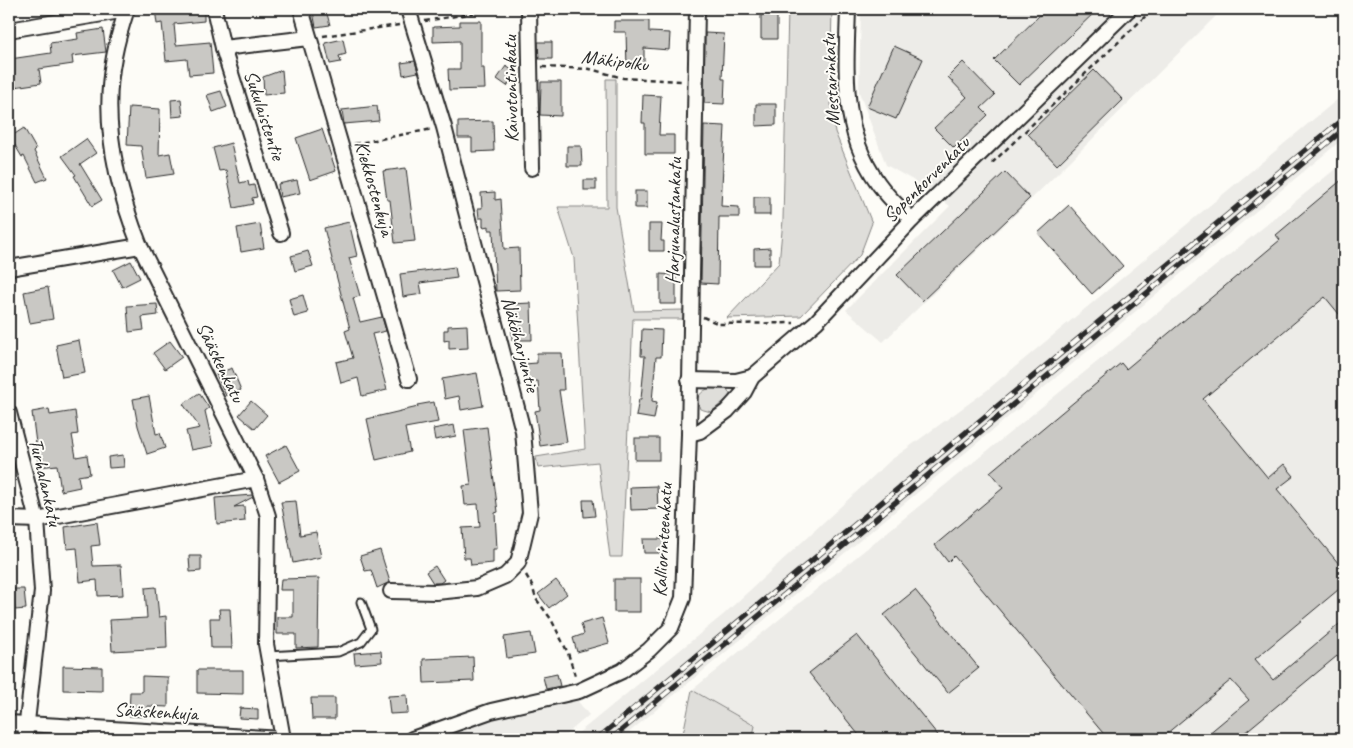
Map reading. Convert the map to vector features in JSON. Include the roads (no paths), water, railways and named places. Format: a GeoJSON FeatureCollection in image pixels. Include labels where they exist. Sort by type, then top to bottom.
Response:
{"type":"FeatureCollection","features":[{"type":"Feature","properties":{"kind":"street"},"geometry":{"type":"LineString","coordinates":[[9,30],[127,9]]}},
{"type":"Feature","properties":{"kind":"street","name":"Sääskenkatu"},"geometry":{"type":"LineString","coordinates":[[127,9],[113,65],[110,92],[113,159],[126,211],[140,246],[256,479],[268,516],[265,600],[268,656],[283,739]]}},
{"type":"Feature","properties":{"kind":"street","name":"Sukulaistentie"},"geometry":{"type":"LineString","coordinates":[[214,9],[223,48],[281,232]]}},
{"type":"Feature","properties":{"kind":"street","name":"Kiekkostenkuja"},"geometry":{"type":"LineString","coordinates":[[301,9],[409,379]]}},
{"type":"Feature","properties":{"kind":"street","name":"Näköharjuntie"},"geometry":{"type":"LineString","coordinates":[[391,591],[436,592],[477,588],[505,576],[518,563],[530,513],[523,431],[444,127],[408,9]]}},
{"type":"Feature","properties":{"kind":"street","name":"Kaivotontinkatu"},"geometry":{"type":"LineString","coordinates":[[529,9],[532,168]]}},
{"type":"Feature","properties":{"kind":"street","name":"Harjunalustankatu"},"geometry":{"type":"LineString","coordinates":[[689,434],[697,9]]}},
{"type":"Feature","properties":{"kind":"street","name":"Mestarinkatu"},"geometry":{"type":"LineString","coordinates":[[848,9],[846,67],[848,102],[853,136],[863,158],[884,192],[912,220]]}},
{"type":"Feature","properties":{"kind":"street","name":"Sopenkorvenkatu"},"geometry":{"type":"LineString","coordinates":[[752,377],[816,322],[912,220],[1129,9]]}},
{"type":"Feature","properties":{"kind":"street"},"geometry":{"type":"LineString","coordinates":[[223,48],[309,38]]}},
{"type":"Feature","properties":{"kind":"street"},"geometry":{"type":"LineString","coordinates":[[9,268],[140,246]]}},
{"type":"Feature","properties":{"kind":"street"},"geometry":{"type":"LineString","coordinates":[[689,380],[736,381],[752,377]]}},
{"type":"Feature","properties":{"kind":"street"},"geometry":{"type":"LineString","coordinates":[[689,434],[700,431],[727,411],[744,392],[752,377]]}},
{"type":"Feature","properties":{"kind":"street","name":"Turhalankatu"},"geometry":{"type":"LineString","coordinates":[[9,413],[37,520],[42,592],[25,739]]}},
{"type":"Feature","properties":{"kind":"street","name":"Kalliorinteenkatu"},"geometry":{"type":"LineString","coordinates":[[412,739],[491,710],[579,690],[622,671],[649,650],[671,628],[683,598],[689,434]]}},
{"type":"Feature","properties":{"kind":"street"},"geometry":{"type":"LineString","coordinates":[[9,519],[37,520],[256,479]]}},
{"type":"Feature","properties":{"kind":"street","name":"Sääskenkuja"},"geometry":{"type":"LineString","coordinates":[[9,723],[283,739]]}},
{"type":"Feature","properties":{"kind":"lane"},"geometry":{"type":"LineString","coordinates":[[268,656],[338,652],[361,642],[371,630],[361,602]]}},
{"type":"Feature","properties":{"kind":"railway"},"geometry":{"type":"LineString","coordinates":[[597,739],[1344,118]]}},
{"type":"Feature","properties":{"kind":"railway"},"geometry":{"type":"LineString","coordinates":[[611,739],[1344,129]]}}]}
